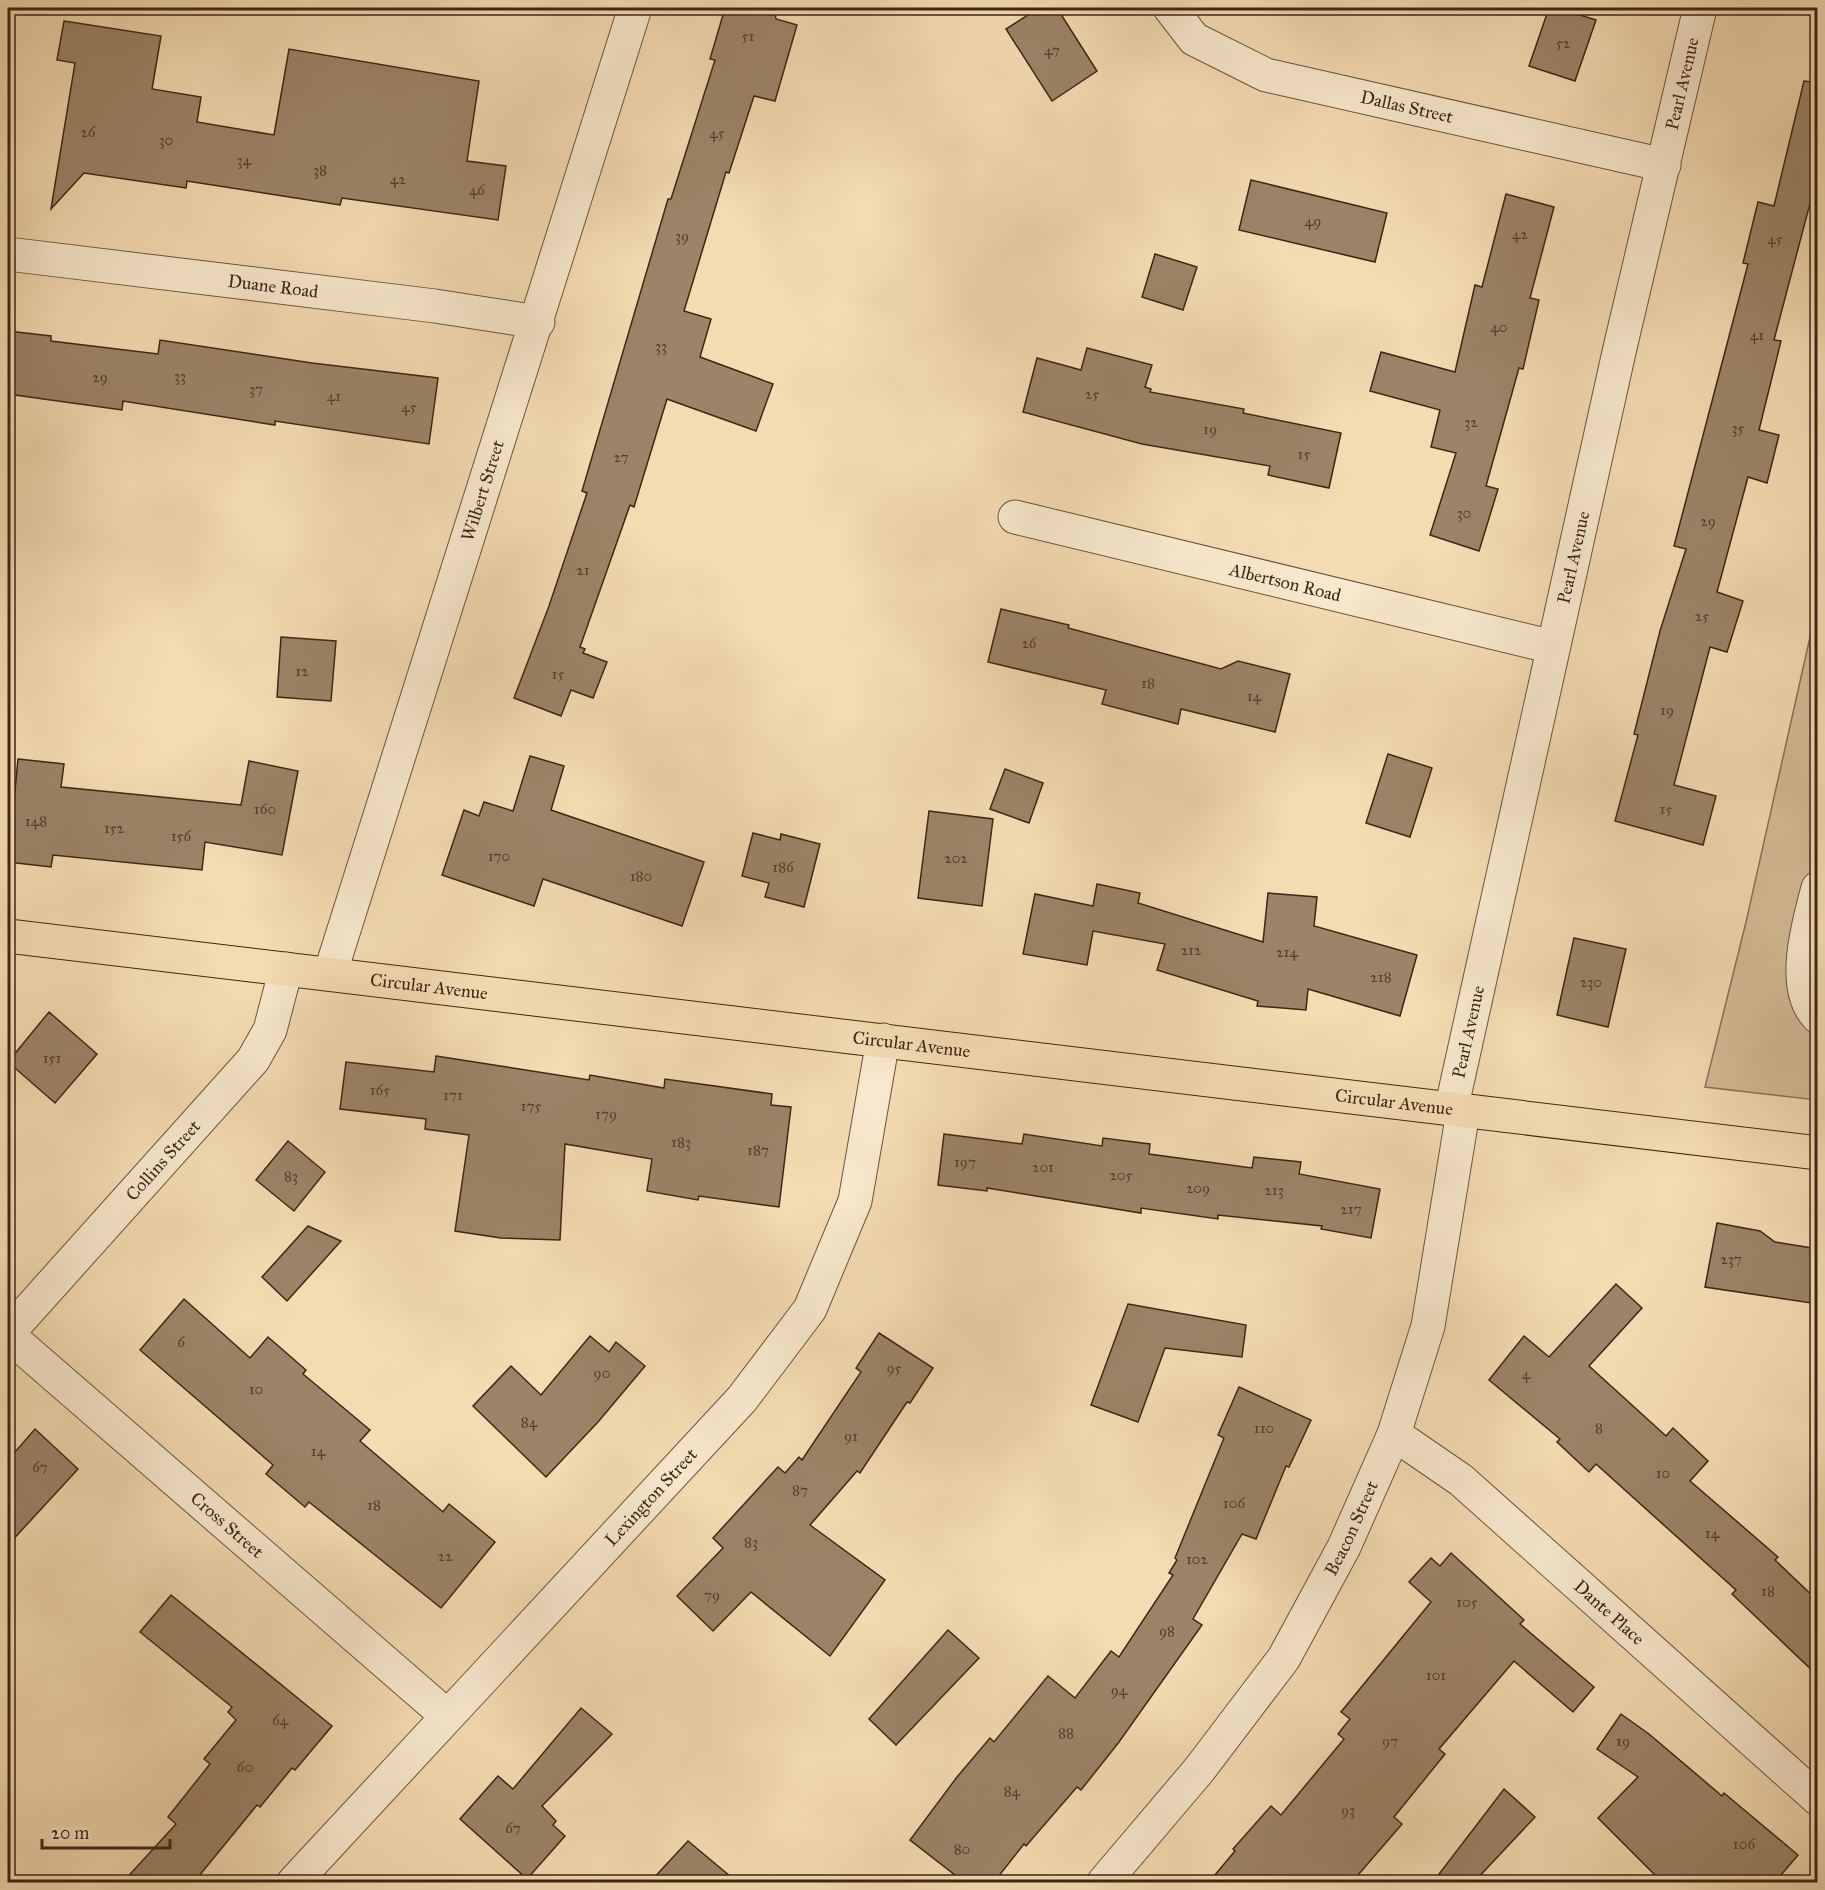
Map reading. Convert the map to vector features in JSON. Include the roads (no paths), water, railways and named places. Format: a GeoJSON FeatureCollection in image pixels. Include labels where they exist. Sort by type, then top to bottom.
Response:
{"type":"FeatureCollection","features":[{"type":"Feature","properties":{"kind":"main road","name":"Circular Avenue"},"geometry":{"type":"LineString","coordinates":[[8,936],[1818,1153]]}},
{"type":"Feature","properties":{"kind":"street","name":"Wilbert Street"},"geometry":{"type":"LineString","coordinates":[[330,974],[538,322],[635,8]]}},
{"type":"Feature","properties":{"kind":"street","name":"Dallas Street"},"geometry":{"type":"LineString","coordinates":[[1170,8],[1194,39],[1266,75],[1664,165]]}},
{"type":"Feature","properties":{"kind":"street","name":"Pearl Avenue"},"geometry":{"type":"LineString","coordinates":[[1457,1111],[1553,647],[1700,8]]}},
{"type":"Feature","properties":{"kind":"street","name":"Duane Road"},"geometry":{"type":"LineString","coordinates":[[8,254],[435,306],[538,322]]}},
{"type":"Feature","properties":{"kind":"street","name":"Albertson Road"},"geometry":{"type":"LineString","coordinates":[[1015,517],[1553,647]]}},
{"type":"Feature","properties":{"kind":"street"},"geometry":{"type":"LineString","coordinates":[[1818,888],[1809,926],[1802,981],[1818,1017]]}},
{"type":"Feature","properties":{"kind":"street","name":"Collins Street"},"geometry":{"type":"LineString","coordinates":[[8,1334],[253,1060],[270,1030],[286,969]]}},
{"type":"Feature","properties":{"kind":"street","name":"Lexington Street"},"geometry":{"type":"LineString","coordinates":[[294,1882],[446,1715],[742,1399],[810,1309],[855,1201],[883,1040]]}},
{"type":"Feature","properties":{"kind":"street","name":"Beacon Street"},"geometry":{"type":"LineString","coordinates":[[1104,1882],[1199,1770],[1284,1658],[1344,1547],[1394,1434],[1428,1326],[1457,1111]]}},
{"type":"Feature","properties":{"kind":"street","name":"Cross Street"},"geometry":{"type":"LineString","coordinates":[[8,1334],[446,1715]]}},
{"type":"Feature","properties":{"kind":"street","name":"Dante Place"},"geometry":{"type":"LineString","coordinates":[[1394,1434],[1461,1480],[1818,1799]]}}]}
